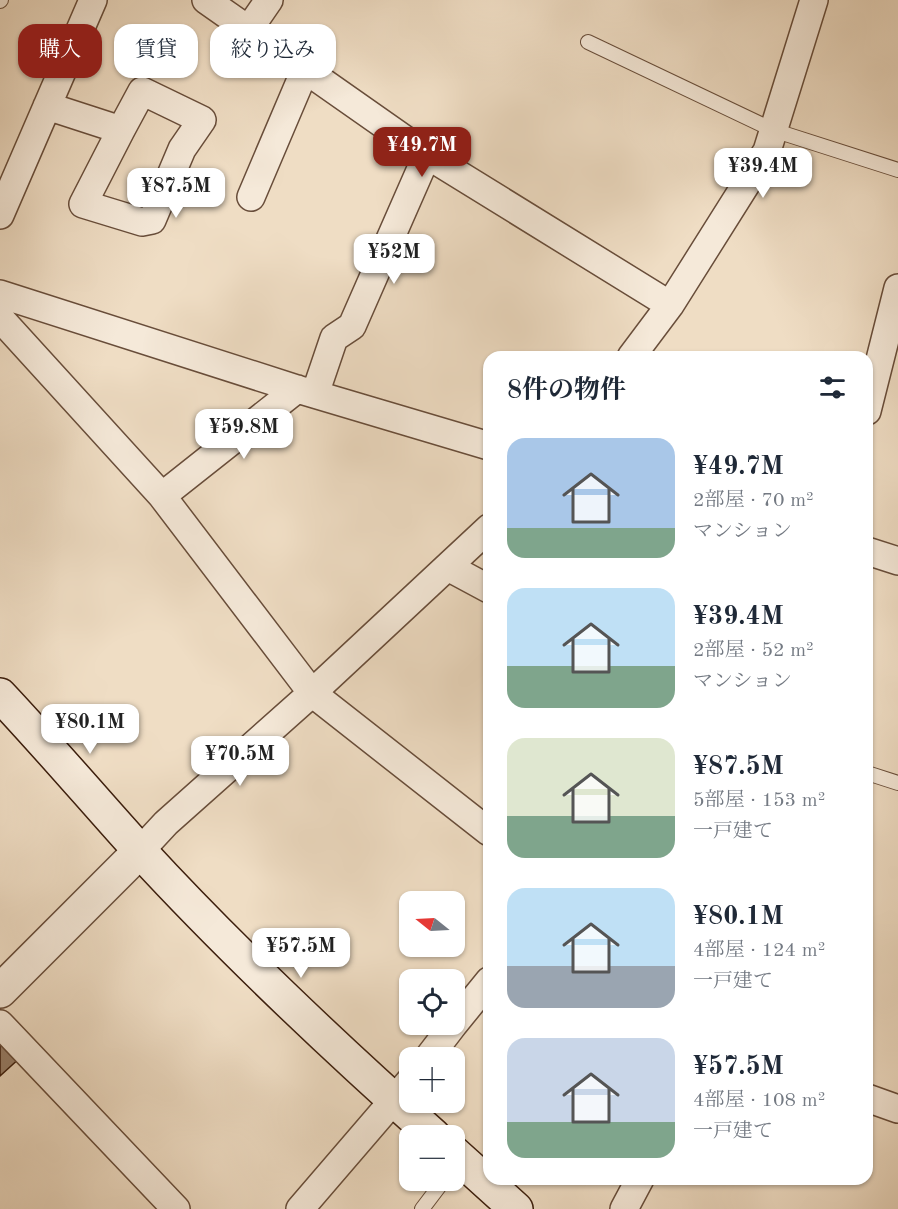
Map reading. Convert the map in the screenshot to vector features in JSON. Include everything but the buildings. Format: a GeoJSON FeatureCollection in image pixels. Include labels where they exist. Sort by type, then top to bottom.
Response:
{"type":"FeatureCollection","features":[{"type":"Feature","properties":{"kind":"main road"},"geometry":{"type":"LineString","coordinates":[[0,695],[140,851],[268,982],[399,1089]]}},
{"type":"Feature","properties":{"kind":"main road"},"geometry":{"type":"LineString","coordinates":[[0,991],[140,851]]}},
{"type":"Feature","properties":{"kind":"main road"},"geometry":{"type":"LineString","coordinates":[[465,1173],[516,1209]]}},
{"type":"Feature","properties":{"kind":"street"},"geometry":{"type":"LineString","coordinates":[[0,215],[93,0]]}},
{"type":"Feature","properties":{"kind":"street"},"geometry":{"type":"LineString","coordinates":[[206,0],[242,24]]}},
{"type":"Feature","properties":{"kind":"street"},"geometry":{"type":"LineString","coordinates":[[252,24],[269,0]]}},
{"type":"Feature","properties":{"kind":"street"},"geometry":{"type":"LineString","coordinates":[[636,351],[670,305],[767,151],[814,0]]}},
{"type":"Feature","properties":{"kind":"street"},"geometry":{"type":"LineString","coordinates":[[250,197],[302,78]]}},
{"type":"Feature","properties":{"kind":"street"},"geometry":{"type":"LineString","coordinates":[[316,78],[427,155],[670,305]]}},
{"type":"Feature","properties":{"kind":"street"},"geometry":{"type":"LineString","coordinates":[[142,91],[202,120],[182,149],[152,220],[142,222],[83,204],[121,130],[142,91]]}},
{"type":"Feature","properties":{"kind":"street"},"geometry":{"type":"LineString","coordinates":[[47,106],[121,130]]}},
{"type":"Feature","properties":{"kind":"street"},"geometry":{"type":"LineString","coordinates":[[162,496],[306,391],[334,338],[352,326],[427,155]]}},
{"type":"Feature","properties":{"kind":"street"},"geometry":{"type":"LineString","coordinates":[[873,387],[898,288]]}},
{"type":"Feature","properties":{"kind":"street"},"geometry":{"type":"LineString","coordinates":[[0,294],[483,444]]}},
{"type":"Feature","properties":{"kind":"street"},"geometry":{"type":"LineString","coordinates":[[0,318],[162,496],[312,693],[483,827]]}},
{"type":"Feature","properties":{"kind":"street"},"geometry":{"type":"LineString","coordinates":[[140,851],[166,823],[312,693],[483,534]]}},
{"type":"Feature","properties":{"kind":"street"},"geometry":{"type":"LineString","coordinates":[[873,553],[898,561]]}},
{"type":"Feature","properties":{"kind":"street"},"geometry":{"type":"LineString","coordinates":[[448,567],[483,586]]}},
{"type":"Feature","properties":{"kind":"street"},"geometry":{"type":"LineString","coordinates":[[465,1010],[483,988]]}},
{"type":"Feature","properties":{"kind":"street"},"geometry":{"type":"LineString","coordinates":[[0,1024],[176,1209]]}},
{"type":"Feature","properties":{"kind":"street"},"geometry":{"type":"LineString","coordinates":[[436,1047],[446,1035]]}},
{"type":"Feature","properties":{"kind":"street"},"geometry":{"type":"LineString","coordinates":[[300,1209],[399,1094]]}},
{"type":"Feature","properties":{"kind":"street"},"geometry":{"type":"LineString","coordinates":[[873,1100],[898,1109]]}},
{"type":"Feature","properties":{"kind":"street"},"geometry":{"type":"LineString","coordinates":[[624,1209],[637,1185]]}},
{"type":"Feature","properties":{"kind":"lane"},"geometry":{"type":"LineString","coordinates":[[588,42],[773,130],[898,170]]}},
{"type":"Feature","properties":{"kind":"lane"},"geometry":{"type":"LineString","coordinates":[[873,775],[898,783]]}},
{"type":"Feature","properties":{"kind":"lane"},"geometry":{"type":"LineString","coordinates":[[422,1209],[435,1191]]}}]}
